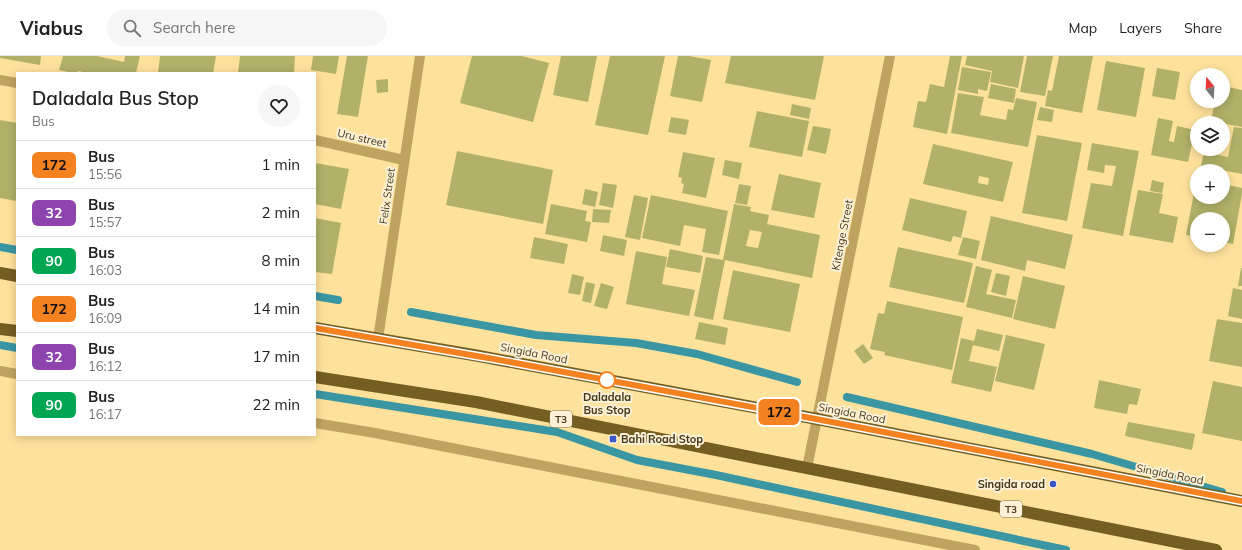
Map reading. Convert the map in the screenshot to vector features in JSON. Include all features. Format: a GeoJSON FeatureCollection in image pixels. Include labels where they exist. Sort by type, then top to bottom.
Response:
{"type":"FeatureCollection","features":[{"type":"Feature","properties":{"kind":"highway"},"geometry":{"type":"LineString","coordinates":[[0,273],[16,276]]}},
{"type":"Feature","properties":{"kind":"highway","name":"Singida Road"},"geometry":{"type":"LineString","coordinates":[[316,328],[816,419],[1242,501]]}},
{"type":"Feature","properties":{"kind":"highway"},"geometry":{"type":"LineString","coordinates":[[0,329],[16,331]]}},
{"type":"Feature","properties":{"kind":"highway","name":"T3"},"geometry":{"type":"LineString","coordinates":[[316,377],[476,402],[1216,550]]}},
{"type":"Feature","properties":{"kind":"street","name":"Felix Street"},"geometry":{"type":"LineString","coordinates":[[378,339],[420,56]]}},
{"type":"Feature","properties":{"kind":"street","name":"Kitenge Street"},"geometry":{"type":"LineString","coordinates":[[807,468],[890,56]]}},
{"type":"Feature","properties":{"kind":"street"},"geometry":{"type":"LineString","coordinates":[[0,80],[16,83]]}},
{"type":"Feature","properties":{"kind":"street","name":"Uru street"},"geometry":{"type":"LineString","coordinates":[[316,140],[404,160]]}},
{"type":"Feature","properties":{"kind":"street"},"geometry":{"type":"LineString","coordinates":[[0,371],[16,374]]}},
{"type":"Feature","properties":{"kind":"street"},"geometry":{"type":"LineString","coordinates":[[316,423],[375,433],[975,550]]}},
{"type":"Feature","properties":{"kind":"building"},"geometry":{"type":"Polygon","coordinates":[[[0,56],[41,56],[40,65],[0,58],[0,56]]]}},
{"type":"Feature","properties":{"kind":"building"},"geometry":{"type":"Polygon","coordinates":[[[63,56],[97,56],[124,62],[125,56],[140,56],[136,72],[68,72],[59,70],[63,56]]]}},
{"type":"Feature","properties":{"kind":"building"},"geometry":{"type":"Polygon","coordinates":[[[160,56],[216,56],[213,72],[158,72],[160,56]]]}},
{"type":"Feature","properties":{"kind":"building"},"geometry":{"type":"Polygon","coordinates":[[[240,56],[295,56],[294,72],[238,72],[240,56]]]}},
{"type":"Feature","properties":{"kind":"building"},"geometry":{"type":"Polygon","coordinates":[[[313,56],[339,56],[336,74],[311,70],[313,56]]]}},
{"type":"Feature","properties":{"kind":"building"},"geometry":{"type":"Polygon","coordinates":[[[347,56],[368,56],[358,117],[337,114],[347,56]]]}},
{"type":"Feature","properties":{"kind":"building"},"geometry":{"type":"Polygon","coordinates":[[[472,56],[522,56],[549,63],[533,122],[460,103],[472,56]]]}},
{"type":"Feature","properties":{"kind":"building"},"geometry":{"type":"Polygon","coordinates":[[[561,56],[597,56],[588,102],[553,95],[561,56]]]}},
{"type":"Feature","properties":{"kind":"building"},"geometry":{"type":"Polygon","coordinates":[[[610,56],[665,56],[648,135],[595,125],[610,56]]]}},
{"type":"Feature","properties":{"kind":"building"},"geometry":{"type":"Polygon","coordinates":[[[678,56],[689,56],[711,60],[702,102],[670,96],[678,56]]]}},
{"type":"Feature","properties":{"kind":"building"},"geometry":{"type":"Polygon","coordinates":[[[731,56],[824,56],[815,100],[725,83],[731,56]]]}},
{"type":"Feature","properties":{"kind":"building"},"geometry":{"type":"Polygon","coordinates":[[[950,56],[962,56],[947,134],[913,127],[918,101],[926,102],[930,84],[944,87],[950,56]]]}},
{"type":"Feature","properties":{"kind":"building"},"geometry":{"type":"Polygon","coordinates":[[[967,56],[1024,56],[1018,88],[990,82],[992,71],[965,65],[967,56]]]}},
{"type":"Feature","properties":{"kind":"building"},"geometry":{"type":"Polygon","coordinates":[[[1027,56],[1053,56],[1045,96],[1020,92],[1027,56]]]}},
{"type":"Feature","properties":{"kind":"building"},"geometry":{"type":"Polygon","coordinates":[[[1059,56],[1093,56],[1082,113],[1045,106],[1048,90],[1052,91],[1059,56]]]}},
{"type":"Feature","properties":{"kind":"building"},"geometry":{"type":"Polygon","coordinates":[[[1106,61],[1145,68],[1136,117],[1097,110],[1106,61]]]}},
{"type":"Feature","properties":{"kind":"building"},"geometry":{"type":"Polygon","coordinates":[[[962,67],[991,72],[987,91],[978,89],[978,94],[958,90],[962,67]]]}},
{"type":"Feature","properties":{"kind":"building"},"geometry":{"type":"Polygon","coordinates":[[[1157,68],[1180,72],[1175,100],[1152,96],[1157,68]]]}},
{"type":"Feature","properties":{"kind":"building"},"geometry":{"type":"Polygon","coordinates":[[[388,79],[388,92],[377,93],[376,80],[388,79]]]}},
{"type":"Feature","properties":{"kind":"building"},"geometry":{"type":"Polygon","coordinates":[[[991,84],[1016,89],[1014,103],[988,98],[991,84]]]}},
{"type":"Feature","properties":{"kind":"building"},"geometry":{"type":"Polygon","coordinates":[[[1230,87],[1242,90],[1242,127],[1230,125],[1230,116],[1212,116],[1214,108],[1230,108],[1230,87]]]}},
{"type":"Feature","properties":{"kind":"building"},"geometry":{"type":"Polygon","coordinates":[[[958,93],[984,97],[980,115],[1006,120],[1008,109],[1013,110],[1016,98],[1037,102],[1028,147],[951,133],[958,93]]]}},
{"type":"Feature","properties":{"kind":"building"},"geometry":{"type":"Polygon","coordinates":[[[792,104],[811,108],[809,119],[790,115],[792,104]]]}},
{"type":"Feature","properties":{"kind":"building"},"geometry":{"type":"Polygon","coordinates":[[[1040,107],[1054,110],[1052,122],[1037,120],[1040,107]]]}},
{"type":"Feature","properties":{"kind":"building"},"geometry":{"type":"Polygon","coordinates":[[[757,111],[809,121],[802,157],[749,147],[757,111]]]}},
{"type":"Feature","properties":{"kind":"building"},"geometry":{"type":"Polygon","coordinates":[[[671,117],[689,120],[686,135],[668,132],[671,117]]]}},
{"type":"Feature","properties":{"kind":"building"},"geometry":{"type":"Polygon","coordinates":[[[1158,118],[1173,121],[1169,141],[1174,142],[1177,126],[1190,129],[1190,153],[1188,162],[1151,155],[1158,118]]]}},
{"type":"Feature","properties":{"kind":"building"},"geometry":{"type":"Polygon","coordinates":[[[0,120],[16,123],[16,201],[0,198],[0,120]]]}},
{"type":"Feature","properties":{"kind":"building"},"geometry":{"type":"Polygon","coordinates":[[[813,126],[831,129],[826,154],[807,150],[813,126]]]}},
{"type":"Feature","properties":{"kind":"building"},"geometry":{"type":"Polygon","coordinates":[[[1234,127],[1242,128],[1242,174],[1230,172],[1230,164],[1201,164],[1203,156],[1230,156],[1230,147],[1234,127]]]}},
{"type":"Feature","properties":{"kind":"building"},"geometry":{"type":"Polygon","coordinates":[[[1037,135],[1082,143],[1067,221],[1022,213],[1037,135]]]}},
{"type":"Feature","properties":{"kind":"building"},"geometry":{"type":"Polygon","coordinates":[[[1092,143],[1139,151],[1123,236],[1082,228],[1091,183],[1112,186],[1116,166],[1105,165],[1104,173],[1087,170],[1092,143]]]}},
{"type":"Feature","properties":{"kind":"building"},"geometry":{"type":"Polygon","coordinates":[[[933,144],[1013,162],[1003,202],[923,184],[933,144]],[[979,176],[978,183],[988,185],[989,178],[979,176]]]}},
{"type":"Feature","properties":{"kind":"building"},"geometry":{"type":"Polygon","coordinates":[[[457,151],[553,170],[543,224],[446,205],[457,151]]]}},
{"type":"Feature","properties":{"kind":"building"},"geometry":{"type":"Polygon","coordinates":[[[683,152],[715,158],[706,198],[682,193],[684,184],[681,183],[682,178],[678,177],[683,152]]]}},
{"type":"Feature","properties":{"kind":"building"},"geometry":{"type":"Polygon","coordinates":[[[725,160],[742,163],[739,179],[722,175],[725,160]]]}},
{"type":"Feature","properties":{"kind":"building"},"geometry":{"type":"Polygon","coordinates":[[[316,163],[349,169],[341,209],[316,204],[316,163]]]}},
{"type":"Feature","properties":{"kind":"building"},"geometry":{"type":"Polygon","coordinates":[[[779,174],[821,183],[814,218],[771,210],[779,174]]]}},
{"type":"Feature","properties":{"kind":"building"},"geometry":{"type":"Polygon","coordinates":[[[1152,180],[1164,183],[1162,193],[1150,191],[1152,180]]]}},
{"type":"Feature","properties":{"kind":"building"},"geometry":{"type":"Polygon","coordinates":[[[603,183],[617,185],[613,208],[599,205],[603,183]]]}},
{"type":"Feature","properties":{"kind":"building"},"geometry":{"type":"Polygon","coordinates":[[[739,184],[751,186],[747,205],[735,203],[739,184]]]}},
{"type":"Feature","properties":{"kind":"building"},"geometry":{"type":"Polygon","coordinates":[[[1230,185],[1242,188],[1233,244],[1230,243],[1230,212],[1190,212],[1192,204],[1230,204],[1230,185]]]}},
{"type":"Feature","properties":{"kind":"building"},"geometry":{"type":"Polygon","coordinates":[[[585,189],[598,192],[595,207],[582,204],[585,189]]]}},
{"type":"Feature","properties":{"kind":"building"},"geometry":{"type":"Polygon","coordinates":[[[1138,190],[1163,194],[1159,213],[1178,217],[1173,243],[1129,235],[1138,190]]]}},
{"type":"Feature","properties":{"kind":"building"},"geometry":{"type":"Polygon","coordinates":[[[634,195],[648,198],[640,240],[625,237],[634,195]]]}},
{"type":"Feature","properties":{"kind":"building"},"geometry":{"type":"Polygon","coordinates":[[[651,195],[728,211],[719,255],[702,252],[706,229],[684,225],[680,246],[642,238],[651,195]]]}},
{"type":"Feature","properties":{"kind":"building"},"geometry":{"type":"Polygon","coordinates":[[[910,198],[967,211],[961,238],[953,236],[951,242],[902,230],[910,198]]]}},
{"type":"Feature","properties":{"kind":"building"},"geometry":{"type":"Polygon","coordinates":[[[551,204],[587,211],[585,221],[591,222],[587,242],[545,234],[551,204]]]}},
{"type":"Feature","properties":{"kind":"building"},"geometry":{"type":"Polygon","coordinates":[[[734,204],[751,207],[750,211],[769,215],[767,224],[820,235],[812,278],[725,260],[713,320],[694,316],[706,257],[723,260],[734,204]],[[750,230],[746,246],[758,248],[762,232],[750,230]]]}},
{"type":"Feature","properties":{"kind":"building"},"geometry":{"type":"Polygon","coordinates":[[[593,209],[611,210],[609,223],[592,222],[593,209]]]}},
{"type":"Feature","properties":{"kind":"building"},"geometry":{"type":"Polygon","coordinates":[[[1190,214],[1190,236],[1186,235],[1190,214]]]}},
{"type":"Feature","properties":{"kind":"building"},"geometry":{"type":"Polygon","coordinates":[[[991,216],[1073,235],[1065,269],[1027,260],[1025,271],[981,260],[991,216]]]}},
{"type":"Feature","properties":{"kind":"building"},"geometry":{"type":"Polygon","coordinates":[[[316,218],[341,223],[332,274],[316,272],[316,218]]]}},
{"type":"Feature","properties":{"kind":"building"},"geometry":{"type":"Polygon","coordinates":[[[603,235],[627,240],[624,256],[600,251],[603,235]]]}},
{"type":"Feature","properties":{"kind":"building"},"geometry":{"type":"Polygon","coordinates":[[[534,237],[568,244],[564,264],[530,258],[534,237]]]}},
{"type":"Feature","properties":{"kind":"building"},"geometry":{"type":"Polygon","coordinates":[[[963,237],[980,241],[976,259],[958,255],[963,237]]]}},
{"type":"Feature","properties":{"kind":"building"},"geometry":{"type":"Polygon","coordinates":[[[898,247],[973,263],[964,303],[889,287],[898,247]]]}},
{"type":"Feature","properties":{"kind":"building"},"geometry":{"type":"Polygon","coordinates":[[[670,249],[703,256],[700,273],[666,267],[670,249]]]}},
{"type":"Feature","properties":{"kind":"building"},"geometry":{"type":"Polygon","coordinates":[[[636,251],[667,257],[662,284],[695,290],[689,316],[626,304],[636,251]]]}},
{"type":"Feature","properties":{"kind":"building"},"geometry":{"type":"Polygon","coordinates":[[[976,266],[992,270],[986,294],[1016,300],[1012,318],[966,307],[976,266]]]}},
{"type":"Feature","properties":{"kind":"building"},"geometry":{"type":"Polygon","coordinates":[[[1241,268],[1242,286],[1238,286],[1241,268]]]}},
{"type":"Feature","properties":{"kind":"building"},"geometry":{"type":"Polygon","coordinates":[[[733,270],[800,284],[790,332],[723,319],[733,270]]]}},
{"type":"Feature","properties":{"kind":"building"},"geometry":{"type":"Polygon","coordinates":[[[996,273],[1010,276],[1006,296],[991,292],[996,273]]]}},
{"type":"Feature","properties":{"kind":"building"},"geometry":{"type":"Polygon","coordinates":[[[572,274],[584,277],[580,295],[568,293],[572,274]]]}},
{"type":"Feature","properties":{"kind":"building"},"geometry":{"type":"Polygon","coordinates":[[[1023,276],[1065,286],[1055,329],[1013,319],[1023,276]]]}},
{"type":"Feature","properties":{"kind":"building"},"geometry":{"type":"Polygon","coordinates":[[[586,282],[595,284],[591,303],[582,301],[586,282]]]}},
{"type":"Feature","properties":{"kind":"building"},"geometry":{"type":"Polygon","coordinates":[[[601,283],[614,287],[607,309],[594,306],[601,283]]]}},
{"type":"Feature","properties":{"kind":"building"},"geometry":{"type":"Polygon","coordinates":[[[1233,288],[1242,290],[1242,319],[1228,316],[1233,288]]]}},
{"type":"Feature","properties":{"kind":"building"},"geometry":{"type":"Polygon","coordinates":[[[887,301],[963,317],[952,370],[884,355],[885,352],[870,349],[878,313],[884,314],[887,301]]]}},
{"type":"Feature","properties":{"kind":"building"},"geometry":{"type":"Polygon","coordinates":[[[1217,319],[1242,323],[1242,367],[1209,361],[1217,319]]]}},
{"type":"Feature","properties":{"kind":"building"},"geometry":{"type":"Polygon","coordinates":[[[699,322],[728,328],[725,345],[695,339],[699,322]]]}},
{"type":"Feature","properties":{"kind":"building"},"geometry":{"type":"Polygon","coordinates":[[[977,329],[1003,335],[999,351],[973,345],[977,329]]]}},
{"type":"Feature","properties":{"kind":"building"},"geometry":{"type":"Polygon","coordinates":[[[1006,335],[1045,344],[1034,390],[995,381],[1006,335]]]}},
{"type":"Feature","properties":{"kind":"building"},"geometry":{"type":"Polygon","coordinates":[[[961,338],[974,341],[969,361],[997,367],[991,392],[951,383],[961,338]]]}},
{"type":"Feature","properties":{"kind":"building"},"geometry":{"type":"Polygon","coordinates":[[[863,344],[873,358],[864,364],[854,351],[863,344]]]}},
{"type":"Feature","properties":{"kind":"building"},"geometry":{"type":"Polygon","coordinates":[[[1099,380],[1141,389],[1137,405],[1129,404],[1127,414],[1094,408],[1099,380]]]}},
{"type":"Feature","properties":{"kind":"building"},"geometry":{"type":"Polygon","coordinates":[[[1213,381],[1242,387],[1242,441],[1202,433],[1213,381]]]}},
{"type":"Feature","properties":{"kind":"building"},"geometry":{"type":"Polygon","coordinates":[[[1128,422],[1195,434],[1192,450],[1125,436],[1128,422]]]}},
{"type":"Feature","properties":{"kind":"waterway"},"geometry":{"type":"LineString","coordinates":[[0,247],[16,250]]}},
{"type":"Feature","properties":{"kind":"waterway"},"geometry":{"type":"LineString","coordinates":[[316,296],[338,300]]}},
{"type":"Feature","properties":{"kind":"waterway"},"geometry":{"type":"LineString","coordinates":[[411,312],[536,335],[636,343],[697,354],[797,382]]}},
{"type":"Feature","properties":{"kind":"waterway"},"geometry":{"type":"LineString","coordinates":[[0,345],[16,348]]}},
{"type":"Feature","properties":{"kind":"waterway"},"geometry":{"type":"LineString","coordinates":[[316,394],[557,432],[637,460],[716,475],[1066,550]]}},
{"type":"Feature","properties":{"kind":"waterway"},"geometry":{"type":"LineString","coordinates":[[847,397],[1092,454],[1222,492]]}},
{"type":"Feature","properties":{"kind":"bus line","name":"172"},"geometry":{"type":"LineString","coordinates":[[316,328],[494,359],[816,419],[1242,501]]}},
{"type":"Feature","properties":{"kind":"place","name":"Daladala Bus Stop"},"geometry":{"type":"Point","coordinates":[607,380]}},
{"type":"Feature","properties":{"kind":"place","name":"Bahi Road Stop"},"geometry":{"type":"Point","coordinates":[613,439]}},
{"type":"Feature","properties":{"kind":"place","name":"Singida road"},"geometry":{"type":"Point","coordinates":[1053,484]}}]}
